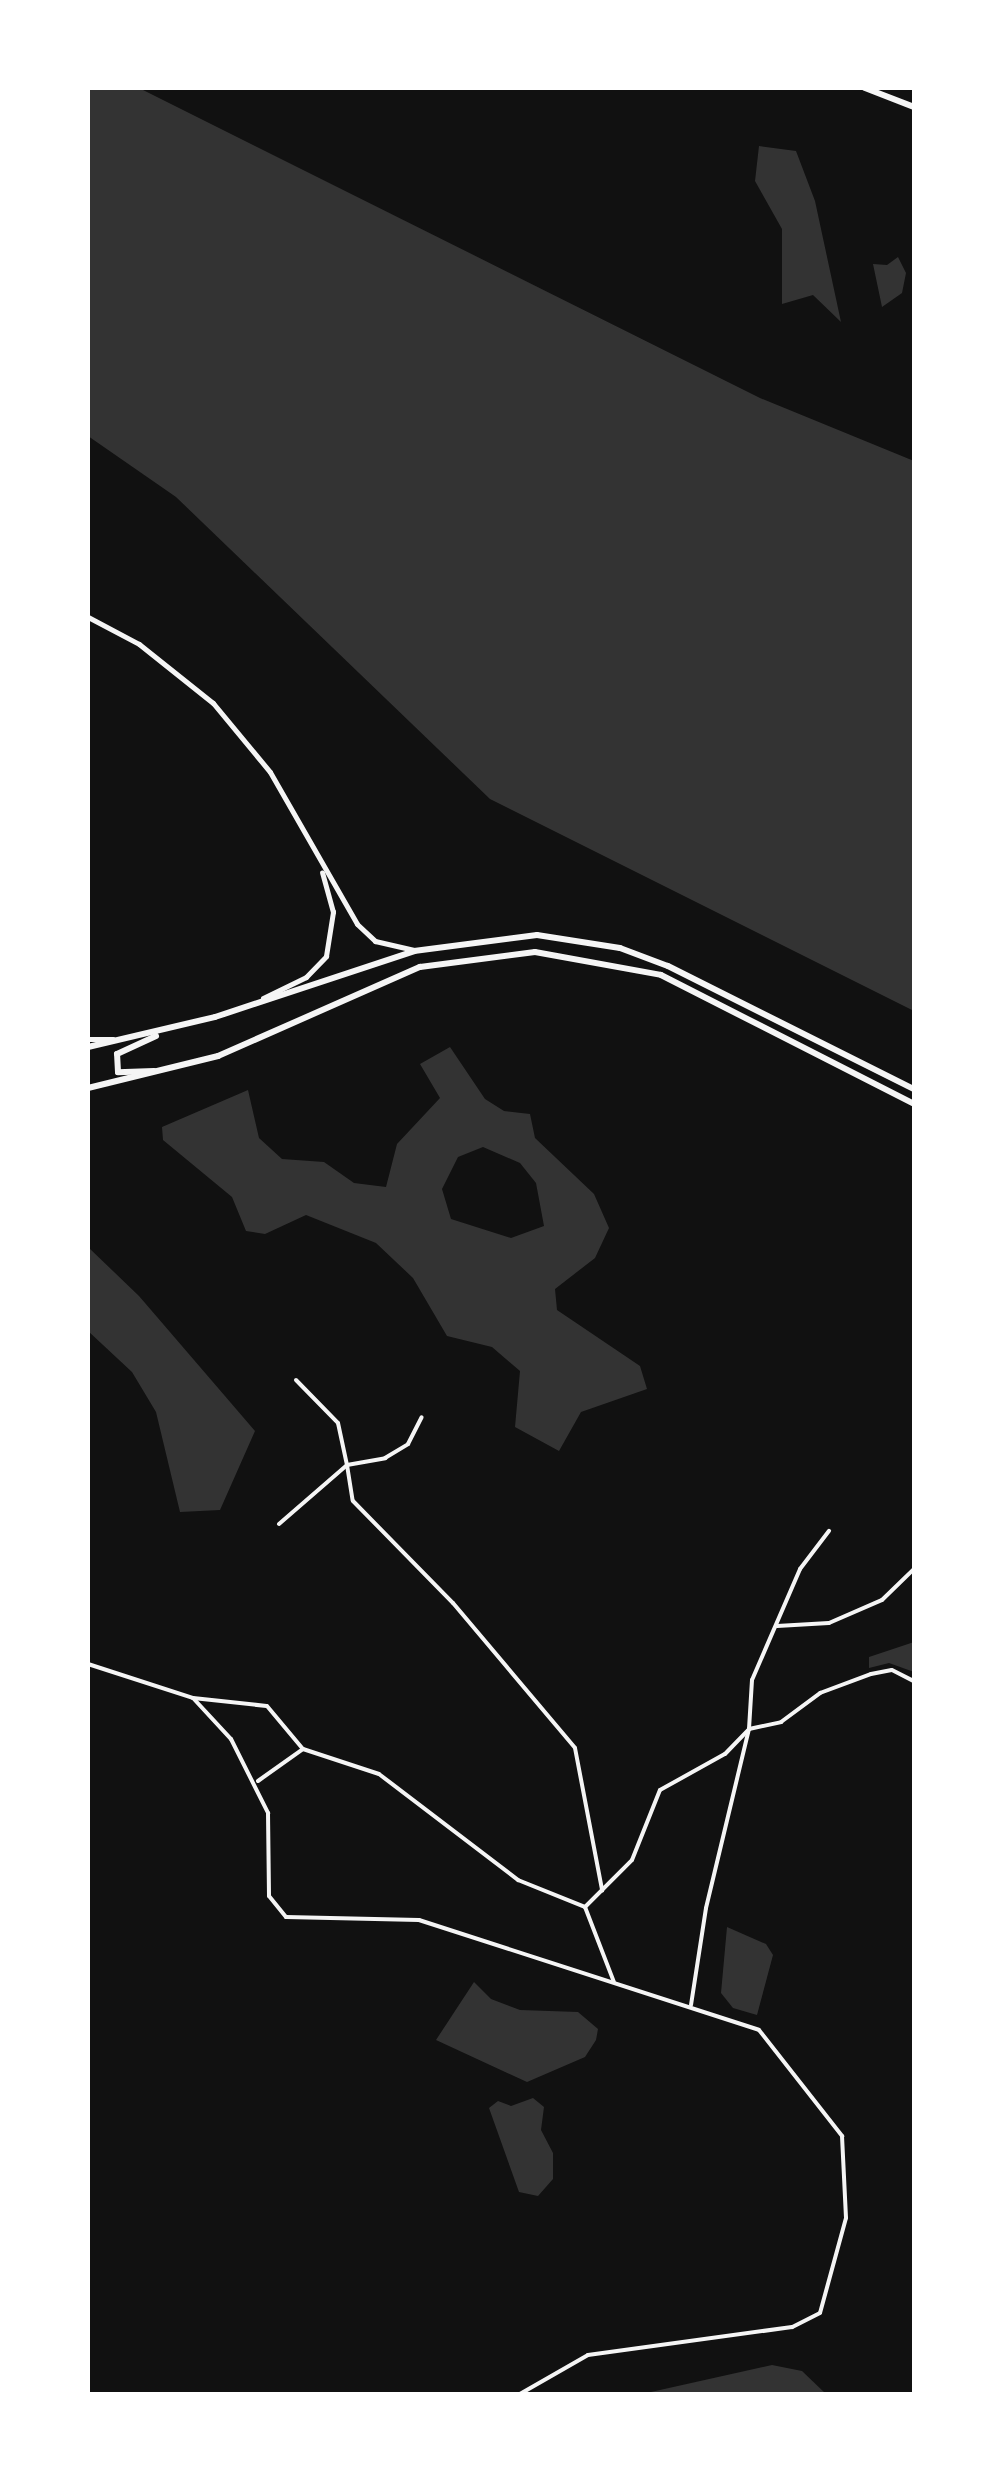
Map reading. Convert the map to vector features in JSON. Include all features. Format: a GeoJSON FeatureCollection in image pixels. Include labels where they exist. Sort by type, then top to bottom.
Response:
{"type":"FeatureCollection","features":[{"type":"Feature","properties":{"kind":"main road"},"geometry":{"type":"LineString","coordinates":[[866,88],[914,107]]}},
{"type":"Feature","properties":{"kind":"main road"},"geometry":{"type":"LineString","coordinates":[[88,1047],[166,1031],[414,950],[538,935],[620,948],[792,1024],[914,1090]]}},
{"type":"Feature","properties":{"kind":"main road"},"geometry":{"type":"LineString","coordinates":[[88,1088],[173,1070],[260,1040],[420,967],[536,952],[661,975],[914,1104]]}},
{"type":"Feature","properties":{"kind":"main road"},"geometry":{"type":"LineString","coordinates":[[166,1031],[118,1054],[118,1072],[173,1070]]}},
{"type":"Feature","properties":{"kind":"street"},"geometry":{"type":"LineString","coordinates":[[88,619],[107,626],[213,703],[270,772],[319,865],[365,934],[414,950]]}},
{"type":"Feature","properties":{"kind":"street"},"geometry":{"type":"LineString","coordinates":[[252,1004],[306,977],[326,956],[333,912],[319,865]]}},
{"type":"Feature","properties":{"kind":"street"},"geometry":{"type":"LineString","coordinates":[[88,1038],[126,1039]]}},
{"type":"Feature","properties":{"kind":"street"},"geometry":{"type":"LineString","coordinates":[[296,1380],[338,1423],[353,1502],[453,1603],[575,1748],[602,1890]]}},
{"type":"Feature","properties":{"kind":"street"},"geometry":{"type":"LineString","coordinates":[[278,1524],[347,1465],[385,1458],[408,1444],[422,1417]]}},
{"type":"Feature","properties":{"kind":"street"},"geometry":{"type":"LineString","coordinates":[[690,2008],[706,1908],[749,1728],[752,1680],[800,1570],[828,1531]]}},
{"type":"Feature","properties":{"kind":"street"},"geometry":{"type":"LineString","coordinates":[[776,1626],[829,1622],[882,1600],[914,1569]]}},
{"type":"Feature","properties":{"kind":"street"},"geometry":{"type":"LineString","coordinates":[[88,1664],[193,1698],[232,1698],[267,1706],[303,1749],[379,1774],[518,1880],[585,1907],[614,1982]]}},
{"type":"Feature","properties":{"kind":"street"},"geometry":{"type":"LineString","coordinates":[[585,1907],[632,1860],[660,1790],[725,1754],[749,1728],[781,1722],[820,1693],[870,1674],[892,1670],[914,1681]]}},
{"type":"Feature","properties":{"kind":"street"},"geometry":{"type":"LineString","coordinates":[[193,1698],[231,1740],[257,1781],[268,1813],[269,1896],[286,1917],[419,1920],[759,2030],[842,2136],[846,2218],[820,2313],[792,2328],[588,2356],[520,2394]]}},
{"type":"Feature","properties":{"kind":"street"},"geometry":{"type":"LineString","coordinates":[[257,1781],[303,1749]]}},
{"type":"Feature","properties":{"kind":"shaded area"},"geometry":{"type":"Polygon","coordinates":[[[88,88],[139,88],[760,398],[914,461],[914,1011],[490,799],[176,497],[88,436],[88,88]]]}},
{"type":"Feature","properties":{"kind":"shaded area"},"geometry":{"type":"Polygon","coordinates":[[[759,146],[796,151],[815,201],[841,322],[813,295],[782,304],[782,229],[755,181],[759,146]]]}},
{"type":"Feature","properties":{"kind":"shaded area"},"geometry":{"type":"Polygon","coordinates":[[[898,257],[906,273],[902,293],[882,307],[873,264],[887,265],[898,257]]]}},
{"type":"Feature","properties":{"kind":"shaded area"},"geometry":{"type":"Polygon","coordinates":[[[450,1047],[485,1099],[504,1111],[530,1114],[535,1138],[594,1194],[609,1228],[595,1258],[555,1289],[557,1310],[640,1366],[647,1389],[581,1412],[559,1451],[515,1427],[520,1371],[492,1347],[447,1336],[413,1278],[376,1243],[306,1215],[265,1234],[246,1231],[232,1197],[163,1140],[162,1127],[248,1090],[259,1138],[282,1159],[324,1162],[354,1183],[386,1187],[397,1144],[440,1098],[420,1064],[450,1047]],[[483,1147],[458,1157],[442,1189],[451,1219],[511,1238],[544,1226],[536,1183],[520,1163],[483,1147]]]}},
{"type":"Feature","properties":{"kind":"shaded area"},"geometry":{"type":"Polygon","coordinates":[[[88,1247],[139,1296],[255,1431],[220,1510],[180,1512],[156,1412],[132,1372],[88,1331],[88,1247]]]}},
{"type":"Feature","properties":{"kind":"shaded area"},"geometry":{"type":"Polygon","coordinates":[[[914,1642],[914,1672],[889,1663],[869,1668],[869,1657],[914,1642]]]}},
{"type":"Feature","properties":{"kind":"shaded area"},"geometry":{"type":"Polygon","coordinates":[[[727,1927],[766,1944],[773,1955],[757,2015],[733,2008],[721,1993],[727,1927]]]}},
{"type":"Feature","properties":{"kind":"shaded area"},"geometry":{"type":"Polygon","coordinates":[[[474,1982],[491,1999],[520,2010],[578,2012],[598,2029],[596,2040],[585,2057],[527,2082],[436,2040],[474,1982]]]}},
{"type":"Feature","properties":{"kind":"shaded area"},"geometry":{"type":"Polygon","coordinates":[[[533,2098],[544,2107],[541,2130],[553,2153],[553,2179],[538,2196],[519,2192],[489,2108],[498,2101],[511,2106],[533,2098]]]}},
{"type":"Feature","properties":{"kind":"shaded area"},"geometry":{"type":"Polygon","coordinates":[[[772,2365],[802,2371],[826,2394],[642,2394],[772,2365]]]}}]}
